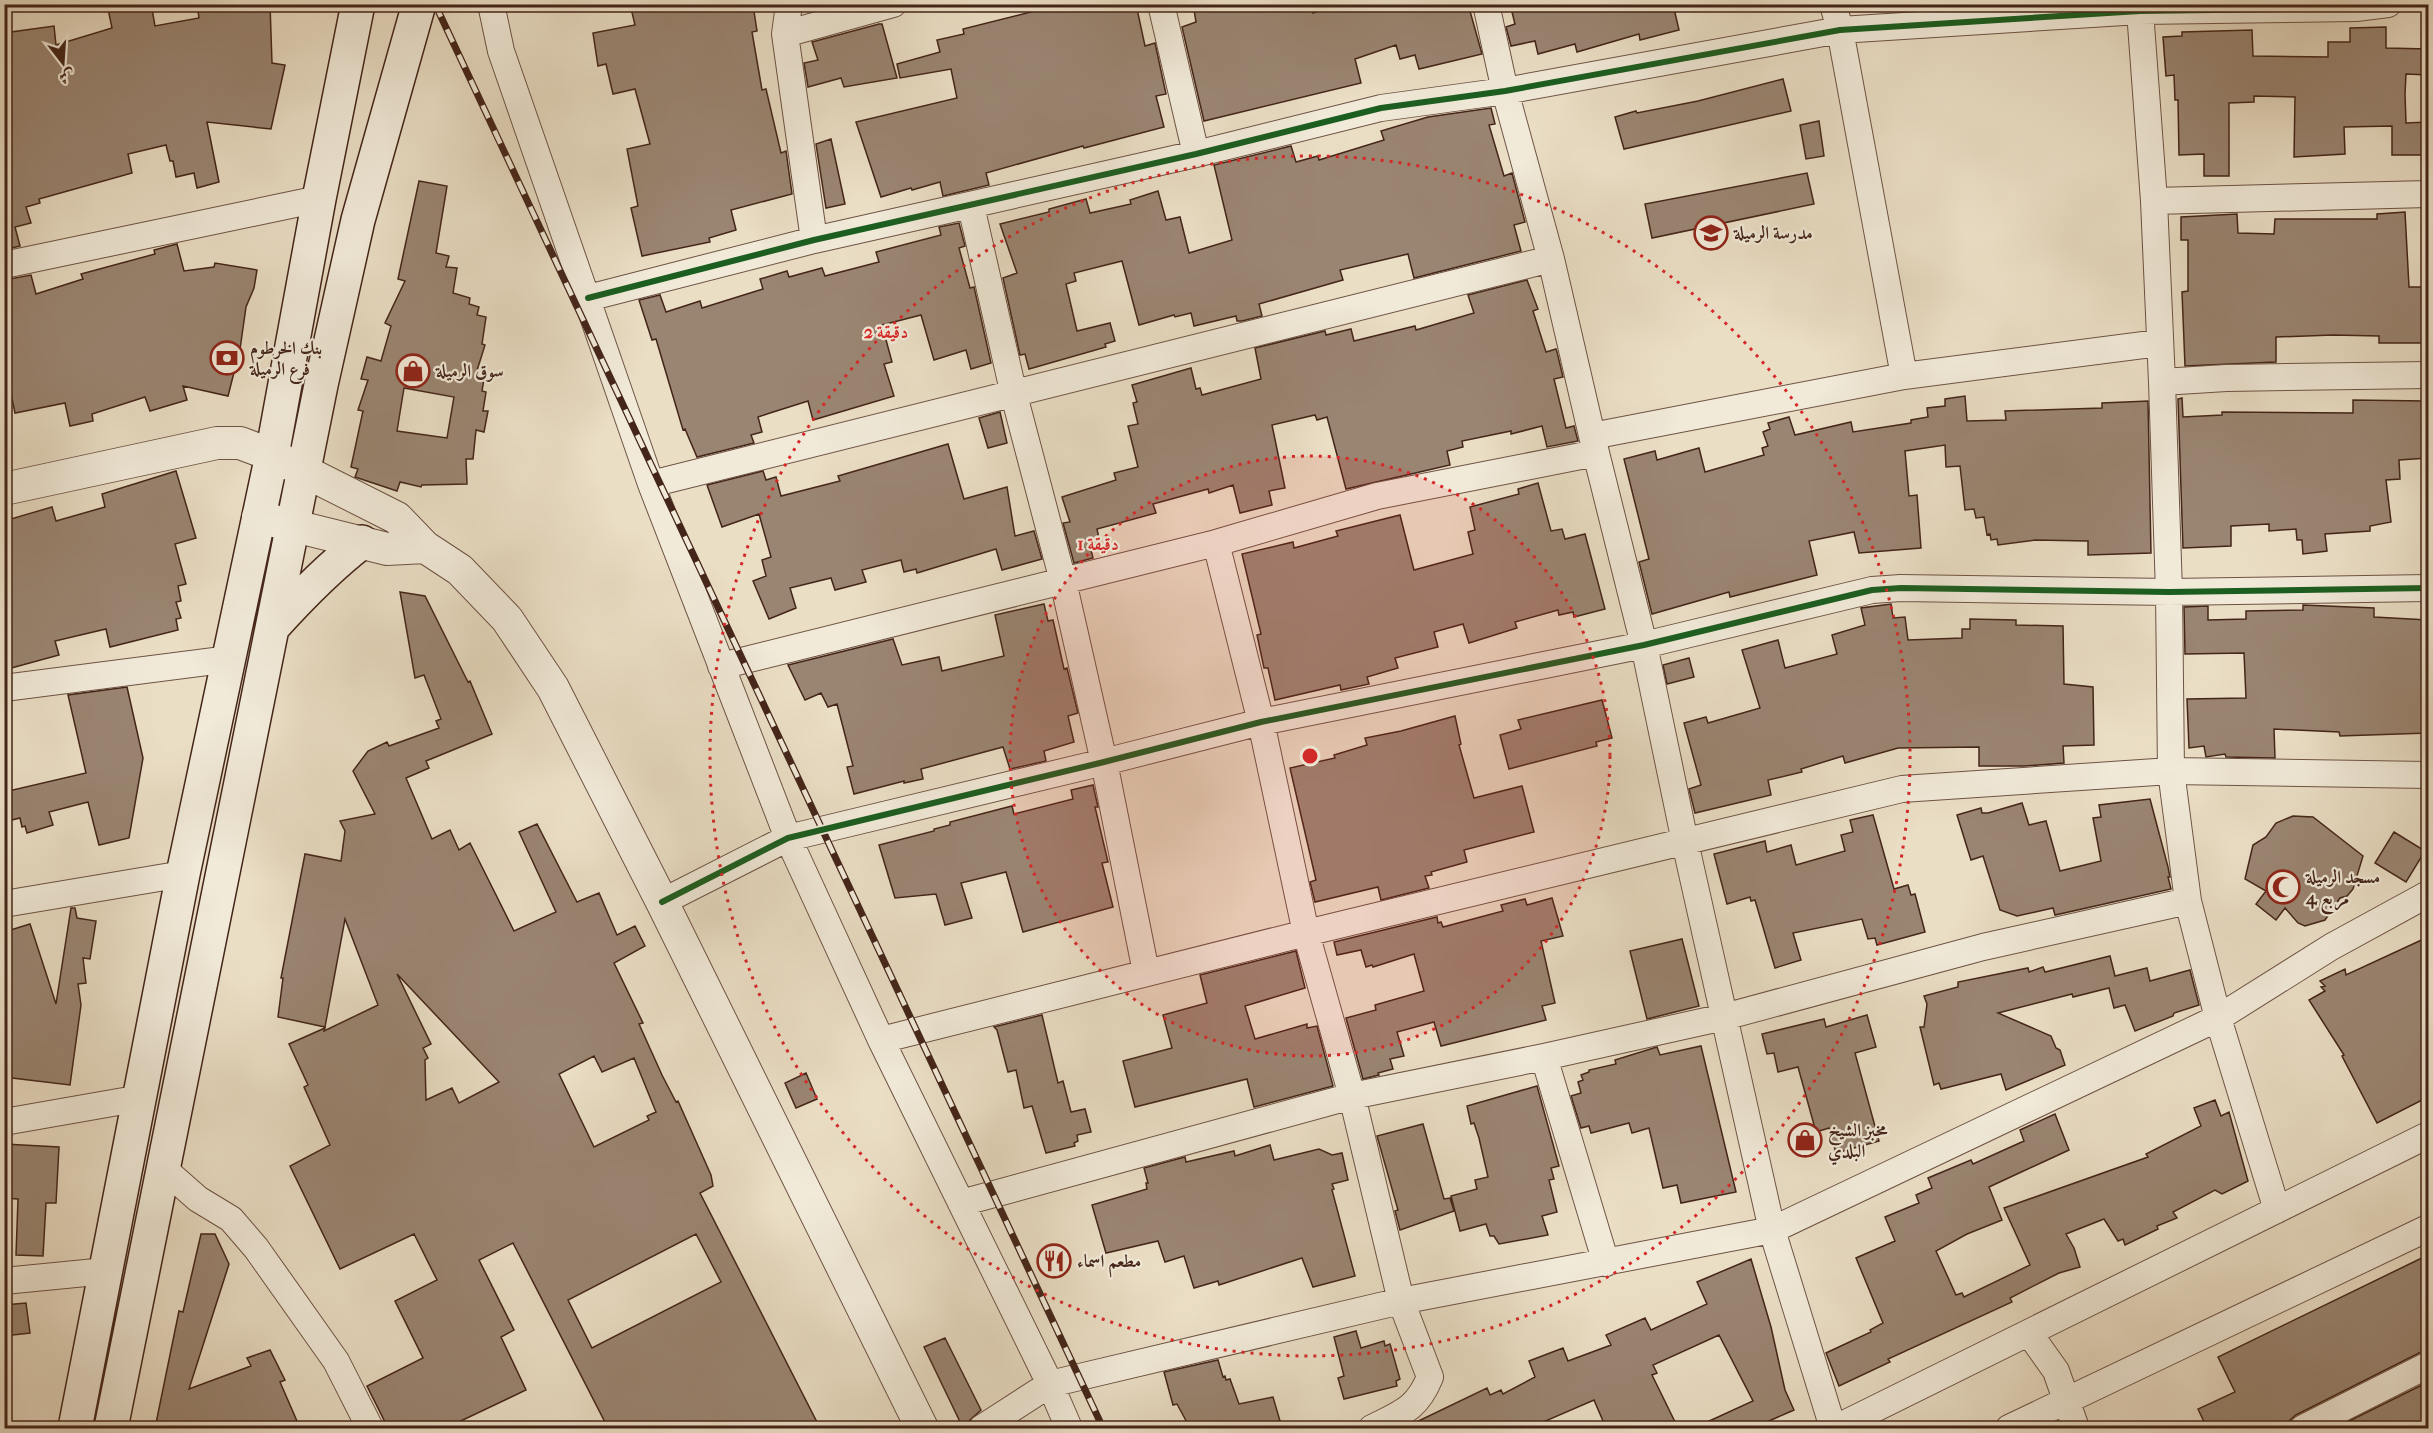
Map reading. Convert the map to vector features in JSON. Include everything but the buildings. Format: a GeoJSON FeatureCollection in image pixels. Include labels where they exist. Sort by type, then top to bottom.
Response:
{"type":"FeatureCollection","features":[{"type":"Feature","properties":{"kind":"main road"},"geometry":{"type":"LineString","coordinates":[[75,1428],[183,874],[272,455],[358,4]]}},
{"type":"Feature","properties":{"kind":"main road"},"geometry":{"type":"LineString","coordinates":[[111,1428],[165,1170],[304,469],[358,220],[419,4]]}},
{"type":"Feature","properties":{"kind":"main road"},"geometry":{"type":"LineString","coordinates":[[272,629],[308,587],[335,562],[362,542]]}},
{"type":"Feature","properties":{"kind":"street"},"geometry":{"type":"LineString","coordinates":[[491,4],[501,51],[651,484],[788,838],[881,1040],[1050,1384],[1069,1428]]}},
{"type":"Feature","properties":{"kind":"street"},"geometry":{"type":"LineString","coordinates":[[789,4],[785,34],[814,240]]}},
{"type":"Feature","properties":{"kind":"street"},"geometry":{"type":"LineString","coordinates":[[785,34],[893,4]]}},
{"type":"Feature","properties":{"kind":"street"},"geometry":{"type":"LineString","coordinates":[[1161,4],[1196,154]]}},
{"type":"Feature","properties":{"kind":"street"},"geometry":{"type":"LineString","coordinates":[[1486,4],[1505,91],[1551,259],[1644,645],[1685,842],[1772,1230],[1834,1428],[2029,1334],[2428,1135]]}},
{"type":"Feature","properties":{"kind":"street"},"geometry":{"type":"LineString","coordinates":[[1833,4],[1840,30],[1904,376]]}},
{"type":"Feature","properties":{"kind":"street"},"geometry":{"type":"LineString","coordinates":[[588,298],[814,240],[1196,154],[1381,108],[1505,91],[1840,30],[2140,11],[2388,4]]}},
{"type":"Feature","properties":{"kind":"street"},"geometry":{"type":"LineString","coordinates":[[2140,11],[2154,201],[2162,382],[2169,592],[2171,771],[2188,902],[2218,1018],[2277,1210]]}},
{"type":"Feature","properties":{"kind":"street"},"geometry":{"type":"LineString","coordinates":[[2154,201],[2428,194]]}},
{"type":"Feature","properties":{"kind":"street"},"geometry":{"type":"LineString","coordinates":[[4,265],[319,199]]}},
{"type":"Feature","properties":{"kind":"street"},"geometry":{"type":"LineString","coordinates":[[971,206],[1014,395],[1064,581],[1104,762],[1146,972]]}},
{"type":"Feature","properties":{"kind":"street"},"geometry":{"type":"LineString","coordinates":[[651,484],[1551,259]]}},
{"type":"Feature","properties":{"kind":"street"},"geometry":{"type":"LineString","coordinates":[[721,666],[1216,543],[1390,493],[1594,444],[1904,376],[2160,343]]}},
{"type":"Feature","properties":{"kind":"street"},"geometry":{"type":"LineString","coordinates":[[2162,382],[2226,378],[2428,375]]}},
{"type":"Feature","properties":{"kind":"street"},"geometry":{"type":"LineString","coordinates":[[4,489],[218,442],[240,443],[304,469],[397,518],[424,547],[460,570],[507,619],[553,688],[662,902],[922,1428]]}},
{"type":"Feature","properties":{"kind":"street"},"geometry":{"type":"LineString","coordinates":[[258,517],[387,549],[424,547]]}},
{"type":"Feature","properties":{"kind":"street"},"geometry":{"type":"LineString","coordinates":[[1216,543],[1261,722],[1306,933],[1352,1096],[1401,1301],[1430,1377],[1422,1396],[1403,1412],[1372,1428]]}},
{"type":"Feature","properties":{"kind":"street"},"geometry":{"type":"LineString","coordinates":[[662,902],[788,838],[1261,722],[1644,645],[1872,590],[1901,588],[2169,592],[2428,588]]}},
{"type":"Feature","properties":{"kind":"street"},"geometry":{"type":"LineString","coordinates":[[4,688],[230,659]]}},
{"type":"Feature","properties":{"kind":"street"},"geometry":{"type":"LineString","coordinates":[[881,1040],[1146,972],[1902,789],[2171,771],[2428,775]]}},
{"type":"Feature","properties":{"kind":"street"},"geometry":{"type":"LineString","coordinates":[[4,904],[183,874]]}},
{"type":"Feature","properties":{"kind":"street"},"geometry":{"type":"LineString","coordinates":[[982,1428],[1050,1384],[1401,1301],[1772,1230],[2218,1018],[2331,947],[2428,894]]}},
{"type":"Feature","properties":{"kind":"street"},"geometry":{"type":"LineString","coordinates":[[961,1203],[1352,1096],[1724,1017],[1983,947],[2188,902]]}},
{"type":"Feature","properties":{"kind":"street"},"geometry":{"type":"LineString","coordinates":[[1544,1057],[1606,1263]]}},
{"type":"Feature","properties":{"kind":"street"},"geometry":{"type":"LineString","coordinates":[[4,1122],[141,1098]]}},
{"type":"Feature","properties":{"kind":"street"},"geometry":{"type":"LineString","coordinates":[[165,1170],[198,1199],[231,1219],[256,1248],[336,1361],[370,1428]]}},
{"type":"Feature","properties":{"kind":"street"},"geometry":{"type":"LineString","coordinates":[[2009,1428],[2428,1228]]}},
{"type":"Feature","properties":{"kind":"street"},"geometry":{"type":"LineString","coordinates":[[4,1281],[106,1271]]}},
{"type":"Feature","properties":{"kind":"street"},"geometry":{"type":"LineString","coordinates":[[2029,1334],[2056,1371],[2076,1428]]}},
{"type":"Feature","properties":{"kind":"street"},"geometry":{"type":"LineString","coordinates":[[2303,1428],[2428,1365]]}},
{"type":"Feature","properties":{"kind":"railway"},"geometry":{"type":"LineString","coordinates":[[435,4],[1103,1428]]}},
{"type":"Feature","properties":{"kind":"cycle path"},"geometry":{"type":"LineString","coordinates":[[588,298],[814,240],[1196,154],[1381,108],[1505,91],[1840,30],[2140,11],[2356,8],[2388,4]]}},
{"type":"Feature","properties":{"kind":"cycle path"},"geometry":{"type":"LineString","coordinates":[[662,902],[788,838],[1261,722],[1644,645],[1872,590],[1901,588],[2169,592],[2428,588]]}},
{"type":"Feature","properties":{"kind":"place","name":"مدرسة الرميلة"},"geometry":{"type":"Point","coordinates":[1711,233]}},
{"type":"Feature","properties":{"kind":"place","name":"بنك الخرطوم فرع الرميلة"},"geometry":{"type":"Point","coordinates":[227,358]}},
{"type":"Feature","properties":{"kind":"place","name":"سوق الرميلة"},"geometry":{"type":"Point","coordinates":[413,371]}},
{"type":"Feature","properties":{"kind":"place","name":"مسجد الرميلة مربع 4"},"geometry":{"type":"Point","coordinates":[2283,887]}},
{"type":"Feature","properties":{"kind":"place","name":"مخبز الشيخ البلدي"},"geometry":{"type":"Point","coordinates":[1805,1140]}},
{"type":"Feature","properties":{"kind":"place","name":"مطعم اسماء"},"geometry":{"type":"Point","coordinates":[1054,1261]}}]}
